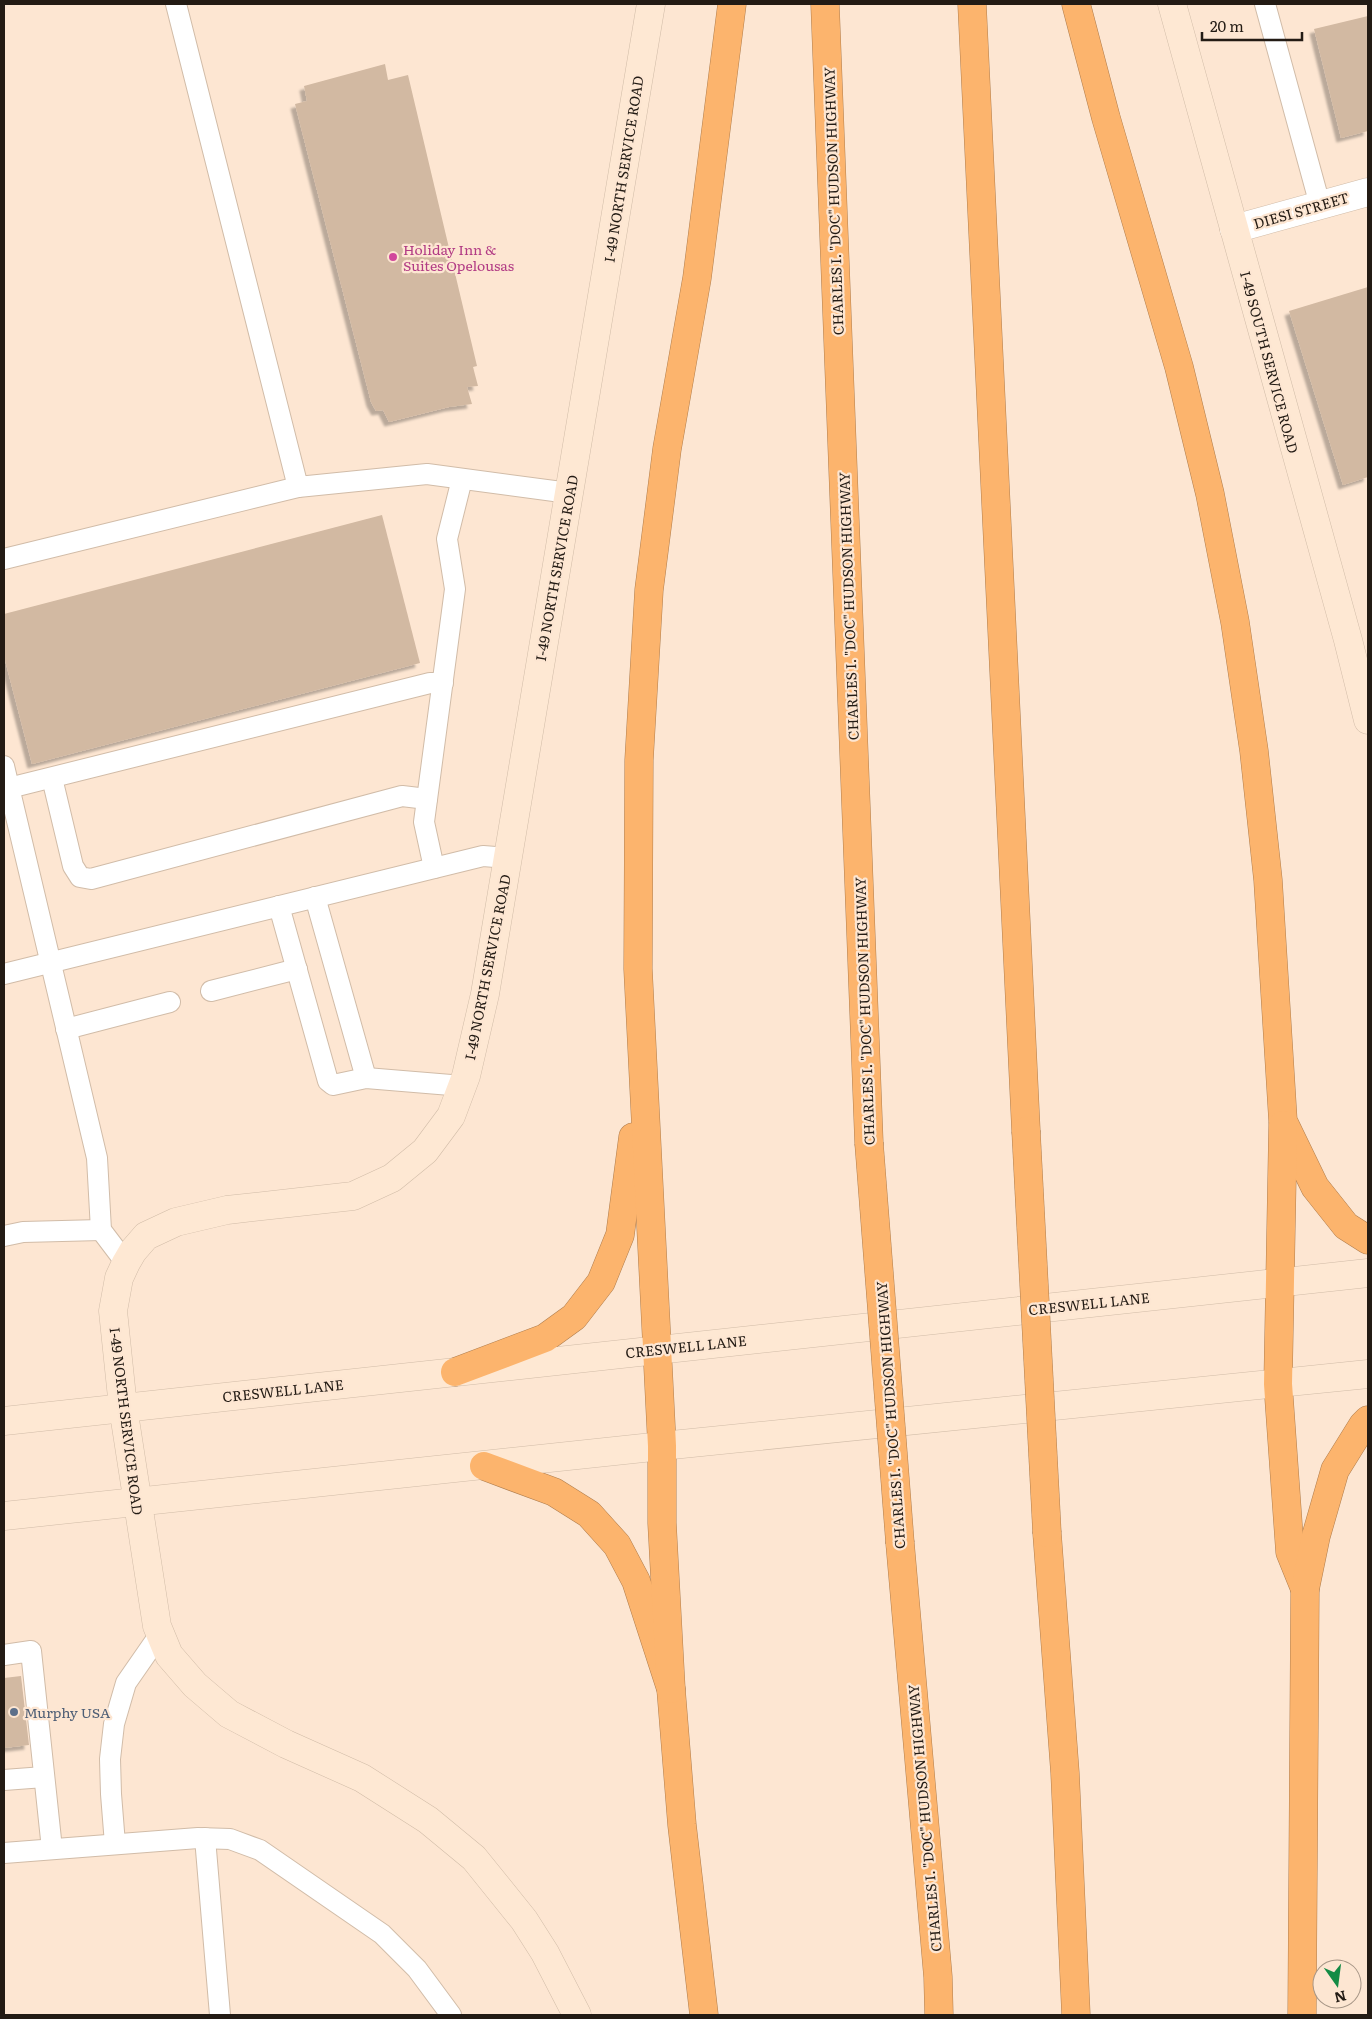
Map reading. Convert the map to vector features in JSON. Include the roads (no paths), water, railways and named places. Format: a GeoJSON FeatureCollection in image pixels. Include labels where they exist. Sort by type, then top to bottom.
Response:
{"type":"FeatureCollection","features":[{"type":"Feature","properties":{"kind":"highway"},"geometry":{"type":"LineString","coordinates":[[704,2015],[682,1825],[671,1689],[662,1523],[662,1446],[641,1056],[637,903],[639,789],[649,590],[667,449],[697,278],[732,4]]}},
{"type":"Feature","properties":{"kind":"highway","name":"CHARLES I. \"DOC\" HUDSON HIGHWAY"},"geometry":{"type":"LineString","coordinates":[[825,4],[869,1143],[900,1544],[938,1977],[939,2015]]}},
{"type":"Feature","properties":{"kind":"highway"},"geometry":{"type":"LineString","coordinates":[[972,4],[1026,1131],[1047,1533],[1065,1773],[1076,2015]]}},
{"type":"Feature","properties":{"kind":"highway"},"geometry":{"type":"LineString","coordinates":[[1076,4],[1106,118],[1179,367],[1210,494],[1236,622],[1254,751],[1268,880],[1283,1121],[1278,1384],[1290,1552],[1305,1589]]}},
{"type":"Feature","properties":{"kind":"highway"},"geometry":{"type":"LineString","coordinates":[[455,1372],[545,1338],[574,1318],[600,1282],[620,1236],[641,1056]]}},
{"type":"Feature","properties":{"kind":"highway"},"geometry":{"type":"LineString","coordinates":[[1283,1121],[1315,1187],[1346,1226],[1368,1240]]}},
{"type":"Feature","properties":{"kind":"highway"},"geometry":{"type":"LineString","coordinates":[[1302,2015],[1305,1589],[1316,1536],[1335,1470],[1368,1420]]}},
{"type":"Feature","properties":{"kind":"highway"},"geometry":{"type":"LineString","coordinates":[[484,1466],[554,1492],[589,1514],[617,1544],[636,1581],[671,1689]]}},
{"type":"Feature","properties":{"kind":"street","name":"I-49 NORTH SERVICE ROAD"},"geometry":{"type":"LineString","coordinates":[[577,2015],[545,1953],[524,1920],[474,1858],[428,1820],[362,1778],[286,1744],[229,1714],[195,1685],[168,1655],[157,1626],[137,1502],[122,1407],[113,1311],[119,1278],[133,1251],[146,1236],[176,1222],[227,1210],[353,1196],[392,1178],[425,1150],[451,1116],[463,1086],[485,994],[651,4]]}},
{"type":"Feature","properties":{"kind":"street","name":"I-49 SOUTH SERVICE ROAD"},"geometry":{"type":"LineString","coordinates":[[1172,4],[1348,640],[1368,720]]}},
{"type":"Feature","properties":{"kind":"street","name":"DIESI STREET"},"geometry":{"type":"LineString","coordinates":[[1234,229],[1368,192]]}},
{"type":"Feature","properties":{"kind":"street","name":"CRESWELL LANE"},"geometry":{"type":"LineString","coordinates":[[4,1421],[1368,1273]]}},
{"type":"Feature","properties":{"kind":"street"},"geometry":{"type":"LineString","coordinates":[[4,1516],[1368,1374]]}},
{"type":"Feature","properties":{"kind":"lane"},"geometry":{"type":"LineString","coordinates":[[176,4],[298,487]]}},
{"type":"Feature","properties":{"kind":"lane"},"geometry":{"type":"LineString","coordinates":[[1264,4],[1320,205]]}},
{"type":"Feature","properties":{"kind":"lane"},"geometry":{"type":"LineString","coordinates":[[4,559],[298,487],[427,474],[569,493]]}},
{"type":"Feature","properties":{"kind":"lane"},"geometry":{"type":"LineString","coordinates":[[434,868],[424,822],[455,589],[447,539],[462,479]]}},
{"type":"Feature","properties":{"kind":"lane"},"geometry":{"type":"LineString","coordinates":[[9,788],[430,683],[443,683]]}},
{"type":"Feature","properties":{"kind":"lane"},"geometry":{"type":"LineString","coordinates":[[4,766],[97,1158],[101,1230],[126,1263]]}},
{"type":"Feature","properties":{"kind":"lane"},"geometry":{"type":"LineString","coordinates":[[52,778],[73,866],[80,877],[90,879],[402,796],[427,799]]}},
{"type":"Feature","properties":{"kind":"lane"},"geometry":{"type":"LineString","coordinates":[[4,974],[483,856],[508,858]]}},
{"type":"Feature","properties":{"kind":"lane"},"geometry":{"type":"LineString","coordinates":[[316,897],[366,1078]]}},
{"type":"Feature","properties":{"kind":"lane"},"geometry":{"type":"LineString","coordinates":[[279,906],[328,1081],[333,1085],[366,1078],[463,1086]]}},
{"type":"Feature","properties":{"kind":"lane"},"geometry":{"type":"LineString","coordinates":[[211,991],[297,969]]}},
{"type":"Feature","properties":{"kind":"lane"},"geometry":{"type":"LineString","coordinates":[[66,1029],[170,1002]]}},
{"type":"Feature","properties":{"kind":"lane"},"geometry":{"type":"LineString","coordinates":[[4,1236],[23,1232],[101,1230]]}},
{"type":"Feature","properties":{"kind":"lane"},"geometry":{"type":"LineString","coordinates":[[116,1844],[110,1759],[114,1724],[126,1683],[160,1634]]}},
{"type":"Feature","properties":{"kind":"lane"},"geometry":{"type":"LineString","coordinates":[[4,1655],[31,1651],[52,1850]]}},
{"type":"Feature","properties":{"kind":"lane"},"geometry":{"type":"LineString","coordinates":[[4,1780],[44,1777]]}},
{"type":"Feature","properties":{"kind":"lane"},"geometry":{"type":"LineString","coordinates":[[205,1838],[220,2015]]}},
{"type":"Feature","properties":{"kind":"lane"},"geometry":{"type":"LineString","coordinates":[[4,1853],[205,1838],[230,1840],[260,1850],[382,1934],[417,1969],[450,2015]]}},
{"type":"Feature","properties":{"kind":"place","name":"Holiday Inn & Suites Opelousas"},"geometry":{"type":"Point","coordinates":[393,257]}},
{"type":"Feature","properties":{"kind":"place","name":"Murphy USA"},"geometry":{"type":"Point","coordinates":[14,1712]}}]}
